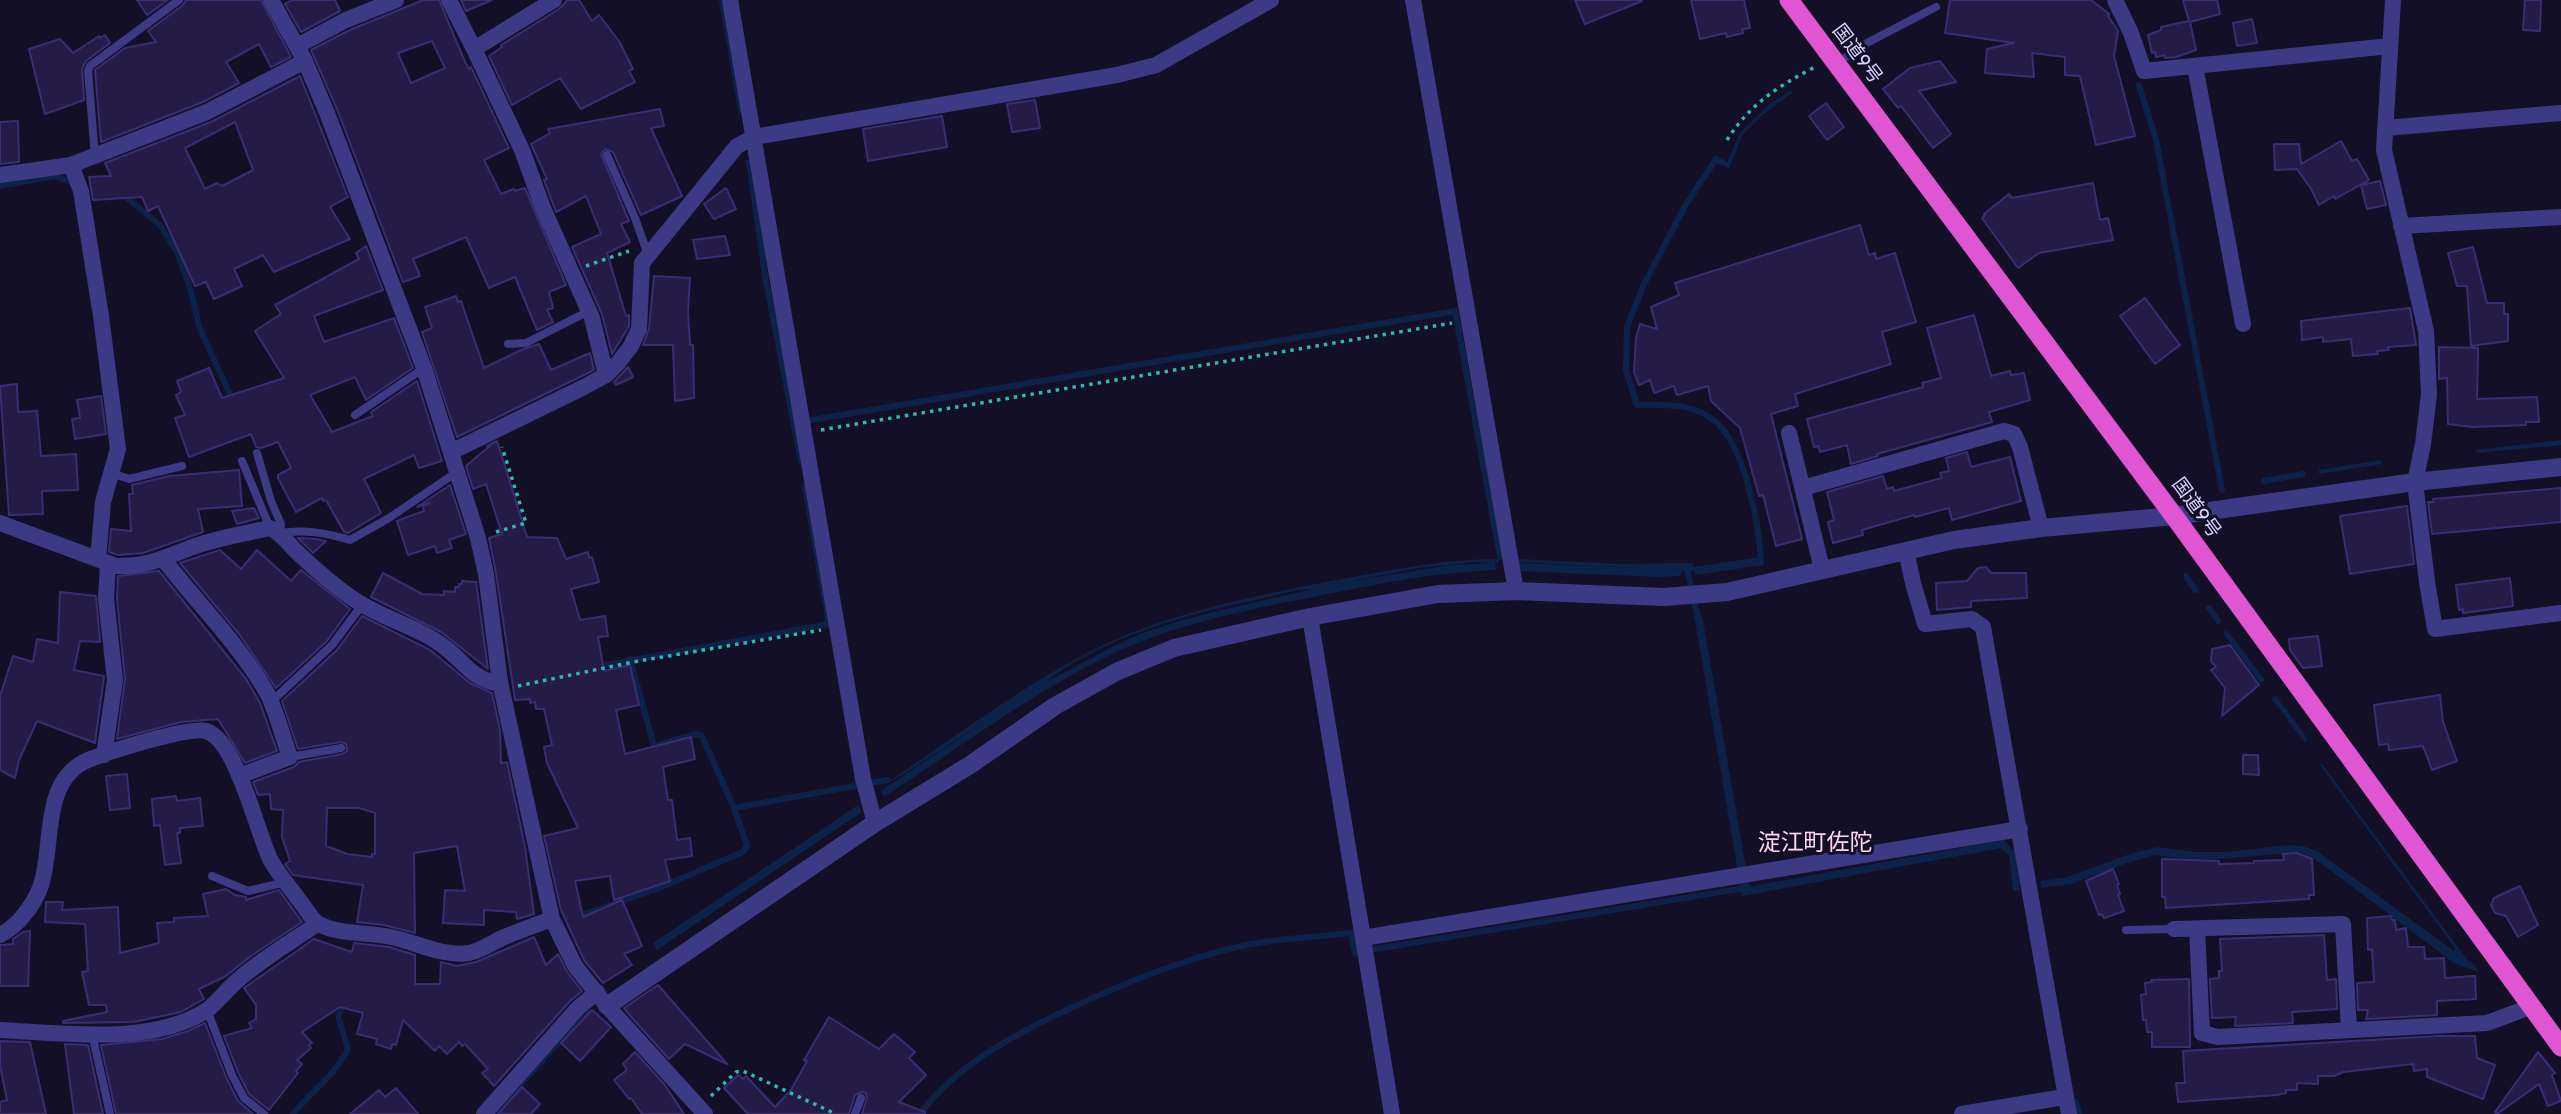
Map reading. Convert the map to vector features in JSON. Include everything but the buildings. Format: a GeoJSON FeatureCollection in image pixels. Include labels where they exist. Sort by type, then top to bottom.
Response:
{"type":"FeatureCollection","features":[{"type":"Feature","properties":{"kind":"highway","name":"国道9号"},"geometry":{"type":"LineString","coordinates":[[1789,0],[2174,516],[2561,1047]]}},
{"type":"Feature","properties":{"kind":"street"},"geometry":{"type":"LineString","coordinates":[[271,0],[305,61],[424,368],[478,538],[486,574],[500,685],[552,919],[575,966],[702,1111]]}},
{"type":"Feature","properties":{"kind":"street"},"geometry":{"type":"LineString","coordinates":[[297,46],[346,20],[396,0]]}},
{"type":"Feature","properties":{"kind":"street"},"geometry":{"type":"LineString","coordinates":[[449,0],[522,150],[543,208],[589,311],[606,375]]}},
{"type":"Feature","properties":{"kind":"street"},"geometry":{"type":"LineString","coordinates":[[474,49],[554,0]]}},
{"type":"Feature","properties":{"kind":"street"},"geometry":{"type":"LineString","coordinates":[[730,0],[836,627],[863,779],[875,823]]}},
{"type":"Feature","properties":{"kind":"street"},"geometry":{"type":"LineString","coordinates":[[451,452],[606,375],[631,346],[639,329],[642,263],[737,146],[754,137],[1117,75],[1156,65],[1271,0]]}},
{"type":"Feature","properties":{"kind":"street"},"geometry":{"type":"LineString","coordinates":[[1413,0],[1516,590]]}},
{"type":"Feature","properties":{"kind":"street"},"geometry":{"type":"LineString","coordinates":[[2115,0],[2131,33],[2144,71],[2390,46]]}},
{"type":"Feature","properties":{"kind":"street"},"geometry":{"type":"LineString","coordinates":[[2393,0],[2384,150],[2426,331],[2429,394],[2415,482],[2435,629],[2561,613]]}},
{"type":"Feature","properties":{"kind":"street"},"geometry":{"type":"LineString","coordinates":[[0,175],[71,165],[207,112],[305,61]]}},
{"type":"Feature","properties":{"kind":"street"},"geometry":{"type":"LineString","coordinates":[[2195,66],[2243,324]]}},
{"type":"Feature","properties":{"kind":"street"},"geometry":{"type":"LineString","coordinates":[[2385,128],[2561,113]]}},
{"type":"Feature","properties":{"kind":"street"},"geometry":{"type":"LineString","coordinates":[[71,165],[81,191],[118,449],[103,502],[103,561],[115,680],[104,755]]}},
{"type":"Feature","properties":{"kind":"street"},"geometry":{"type":"LineString","coordinates":[[2401,226],[2561,217]]}},
{"type":"Feature","properties":{"kind":"street"},"geometry":{"type":"LineString","coordinates":[[1802,488],[2004,431],[2014,434],[2020,447],[2041,528]]}},
{"type":"Feature","properties":{"kind":"street"},"geometry":{"type":"LineString","coordinates":[[1788,433],[1822,569]]}},
{"type":"Feature","properties":{"kind":"street"},"geometry":{"type":"LineString","coordinates":[[484,1114],[578,1008],[602,999],[970,765],[1055,706],[1118,671],[1174,648],[1310,617],[1438,594],[1516,590],[1664,597],[1727,592],[1954,540],[2041,528],[2174,516],[2415,482],[2561,467]]}},
{"type":"Feature","properties":{"kind":"street"},"geometry":{"type":"LineString","coordinates":[[0,523],[116,566],[135,567],[164,560],[190,548],[275,531],[362,605],[418,631],[447,649],[467,670],[500,685]]}},
{"type":"Feature","properties":{"kind":"street"},"geometry":{"type":"LineString","coordinates":[[1906,550],[1925,624],[1972,619],[1983,627],[2068,1114]]}},
{"type":"Feature","properties":{"kind":"street"},"geometry":{"type":"LineString","coordinates":[[164,560],[236,645],[268,694],[290,757],[239,776]]}},
{"type":"Feature","properties":{"kind":"street"},"geometry":{"type":"LineString","coordinates":[[1310,617],[1392,1114]]}},
{"type":"Feature","properties":{"kind":"street"},"geometry":{"type":"LineString","coordinates":[[0,936],[17,923],[40,887],[52,807],[60,787],[85,761],[190,731],[204,730],[214,735],[223,747],[239,776],[271,860],[317,924],[339,930],[391,937],[457,954],[471,953],[525,928],[552,919]]}},
{"type":"Feature","properties":{"kind":"street"},"geometry":{"type":"LineString","coordinates":[[1363,938],[2020,829]]}},
{"type":"Feature","properties":{"kind":"street"},"geometry":{"type":"LineString","coordinates":[[0,1030],[145,1033],[171,1025],[206,1010],[237,980],[317,924]]}},
{"type":"Feature","properties":{"kind":"street"},"geometry":{"type":"LineString","coordinates":[[2174,929],[2343,924],[2349,1029]]}},
{"type":"Feature","properties":{"kind":"street"},"geometry":{"type":"LineString","coordinates":[[2197,930],[2202,1033],[2218,1037],[2487,1023],[2530,1007]]}},
{"type":"Feature","properties":{"kind":"street"},"geometry":{"type":"LineString","coordinates":[[1962,1114],[2064,1097]]}},
{"type":"Feature","properties":{"kind":"lane"},"geometry":{"type":"LineString","coordinates":[[95,156],[88,71],[90,66],[179,0]]}},
{"type":"Feature","properties":{"kind":"lane"},"geometry":{"type":"LineString","coordinates":[[1834,61],[1936,7]]}},
{"type":"Feature","properties":{"kind":"lane"},"geometry":{"type":"LineString","coordinates":[[607,155],[631,208],[648,255]]}},
{"type":"Feature","properties":{"kind":"lane"},"geometry":{"type":"LineString","coordinates":[[508,344],[526,343],[589,311]]}},
{"type":"Feature","properties":{"kind":"lane"},"geometry":{"type":"LineString","coordinates":[[355,415],[424,368]]}},
{"type":"Feature","properties":{"kind":"lane"},"geometry":{"type":"LineString","coordinates":[[257,453],[271,501],[281,524],[275,531]]}},
{"type":"Feature","properties":{"kind":"lane"},"geometry":{"type":"LineString","coordinates":[[242,461],[275,531]]}},
{"type":"Feature","properties":{"kind":"lane"},"geometry":{"type":"LineString","coordinates":[[111,472],[129,479],[182,466]]}},
{"type":"Feature","properties":{"kind":"lane"},"geometry":{"type":"LineString","coordinates":[[275,531],[327,533],[350,540],[389,518],[457,472]]}},
{"type":"Feature","properties":{"kind":"lane"},"geometry":{"type":"LineString","coordinates":[[271,703],[332,645],[362,605]]}},
{"type":"Feature","properties":{"kind":"lane"},"geometry":{"type":"LineString","coordinates":[[290,757],[341,748]]}},
{"type":"Feature","properties":{"kind":"lane"},"geometry":{"type":"LineString","coordinates":[[212,876],[248,891],[287,882]]}},
{"type":"Feature","properties":{"kind":"lane"},"geometry":{"type":"LineString","coordinates":[[2126,930],[2174,929]]}},
{"type":"Feature","properties":{"kind":"lane"},"geometry":{"type":"LineString","coordinates":[[206,1010],[244,1098],[264,1114]]}},
{"type":"Feature","properties":{"kind":"lane"},"geometry":{"type":"LineString","coordinates":[[92,1034],[110,1114]]}},
{"type":"Feature","properties":{"kind":"lane"},"geometry":{"type":"LineString","coordinates":[[855,1114],[861,1098]]}},
{"type":"Feature","properties":{"kind":"path"},"geometry":{"type":"LineString","coordinates":[[1727,140],[1739,120],[1762,98],[1781,85],[1834,61]]}},
{"type":"Feature","properties":{"kind":"path"},"geometry":{"type":"LineString","coordinates":[[571,271],[638,249],[648,255]]}},
{"type":"Feature","properties":{"kind":"path"},"geometry":{"type":"LineString","coordinates":[[803,433],[1468,321]]}},
{"type":"Feature","properties":{"kind":"path"},"geometry":{"type":"LineString","coordinates":[[478,538],[526,523],[496,429]]}},
{"type":"Feature","properties":{"kind":"path"},"geometry":{"type":"LineString","coordinates":[[500,685],[531,684],[633,662],[836,627]]}},
{"type":"Feature","properties":{"kind":"path"},"geometry":{"type":"LineString","coordinates":[[702,1111],[736,1072],[743,1071],[836,1114]]}},
{"type":"Feature","properties":{"kind":"water"},"geometry":{"type":"Polygon","coordinates":[[[1791,90],[1792,93],[1761,116],[1742,135],[1729,169],[1715,159],[1716,157],[1727,163],[1740,133],[1770,104],[1791,90]]]}},
{"type":"Feature","properties":{"kind":"water"},"geometry":{"type":"Polygon","coordinates":[[[2561,440],[2561,445],[2477,453],[2476,450],[2561,440]]]}},
{"type":"Feature","properties":{"kind":"water"},"geometry":{"type":"Polygon","coordinates":[[[2381,460],[2382,464],[2319,474],[2319,470],[2381,460]]]}},
{"type":"Feature","properties":{"kind":"water"},"geometry":{"type":"Polygon","coordinates":[[[1762,557],[1763,565],[1695,575],[1694,570],[1682,570],[1680,576],[1659,577],[1520,571],[1519,563],[1659,569],[1518,562],[1518,559],[1620,564],[1693,563],[1693,567],[1762,557]]]}},
{"type":"Feature","properties":{"kind":"water"},"geometry":{"type":"Polygon","coordinates":[[[1499,559],[1499,562],[1495,563],[1496,570],[1406,579],[1291,601],[1155,636],[1075,673],[992,724],[884,797],[881,791],[989,718],[904,774],[889,782],[881,782],[881,779],[892,779],[1041,679],[1093,650],[1150,626],[1209,608],[1301,587],[1415,566],[1499,559]],[[1475,562],[1418,568],[1347,582],[1451,565],[1491,563],[1475,562]],[[1313,589],[1232,605],[1148,629],[1094,652],[1045,682],[1146,632],[1208,613],[1313,589]]]}},
{"type":"Feature","properties":{"kind":"water"},"geometry":{"type":"Polygon","coordinates":[[[1694,614],[1702,615],[1749,885],[2004,840],[2016,853],[2020,891],[2013,891],[2009,855],[2001,848],[1742,896],[1694,614]]]}},
{"type":"Feature","properties":{"kind":"water"},"geometry":{"type":"Polygon","coordinates":[[[2227,630],[2265,680],[2260,683],[2223,633],[2227,630]]]}},
{"type":"Feature","properties":{"kind":"water"},"geometry":{"type":"Polygon","coordinates":[[[2276,696],[2308,739],[2305,743],[2272,699],[2276,696]]]}},
{"type":"Feature","properties":{"kind":"water"},"geometry":{"type":"Polygon","coordinates":[[[2322,764],[2479,972],[2454,963],[2322,864],[2301,852],[2192,860],[2156,855],[2071,884],[2041,888],[2040,881],[2064,878],[2133,853],[2158,847],[2194,852],[2228,852],[2288,845],[2303,846],[2320,853],[2455,952],[2455,948],[2320,765],[2322,764]]]}},
{"type":"Feature","properties":{"kind":"water"},"geometry":{"type":"Polygon","coordinates":[[[858,805],[862,812],[657,950],[653,943],[858,805]]]}},
{"type":"Feature","properties":{"kind":"water"},"geometry":{"type":"Polygon","coordinates":[[[588,1009],[591,1012],[497,1114],[491,1114],[588,1009]]]}},
{"type":"Feature","properties":{"kind":"waterway"},"geometry":{"type":"LineString","coordinates":[[722,0],[741,110]]}},
{"type":"Feature","properties":{"kind":"waterway"},"geometry":{"type":"LineString","coordinates":[[2139,85],[2156,140],[2222,490]]}},
{"type":"Feature","properties":{"kind":"waterway"},"geometry":{"type":"LineString","coordinates":[[1722,162],[1716,159],[1685,206],[1644,284],[1627,327],[1626,370],[1637,405],[1676,406],[1694,410],[1711,418],[1723,429],[1733,445],[1748,485],[1761,563]]}},
{"type":"Feature","properties":{"kind":"waterway"},"geometry":{"type":"LineString","coordinates":[[749,162],[766,282],[801,461]]}},
{"type":"Feature","properties":{"kind":"waterway"},"geometry":{"type":"LineString","coordinates":[[0,186],[55,176],[71,182]]}},
{"type":"Feature","properties":{"kind":"waterway"},"geometry":{"type":"LineString","coordinates":[[127,198],[160,225],[177,252],[190,288],[200,329],[234,403]]}},
{"type":"Feature","properties":{"kind":"waterway"},"geometry":{"type":"LineString","coordinates":[[794,423],[1455,311],[1500,557]]}},
{"type":"Feature","properties":{"kind":"waterway"},"geometry":{"type":"LineString","coordinates":[[2264,481],[2303,474]]}},
{"type":"Feature","properties":{"kind":"waterway"},"geometry":{"type":"LineString","coordinates":[[595,667],[829,624],[805,486]]}},
{"type":"Feature","properties":{"kind":"waterway"},"geometry":{"type":"LineString","coordinates":[[1687,569],[1699,622]]}},
{"type":"Feature","properties":{"kind":"waterway"},"geometry":{"type":"LineString","coordinates":[[2186,576],[2195,590]]}},
{"type":"Feature","properties":{"kind":"waterway"},"geometry":{"type":"LineString","coordinates":[[2209,608],[2218,621]]}},
{"type":"Feature","properties":{"kind":"waterway"},"geometry":{"type":"LineString","coordinates":[[576,917],[654,890],[743,852],[747,846],[734,808],[702,736],[697,734],[654,746],[630,659]]}},
{"type":"Feature","properties":{"kind":"waterway"},"geometry":{"type":"LineString","coordinates":[[734,808],[887,780]]}},
{"type":"Feature","properties":{"kind":"waterway"},"geometry":{"type":"LineString","coordinates":[[1376,949],[1745,888]]}},
{"type":"Feature","properties":{"kind":"waterway"},"geometry":{"type":"LineString","coordinates":[[920,1114],[953,1079],[1011,1038],[1075,1006],[1159,971],[1246,945],[1351,933],[1355,954]]}},
{"type":"Feature","properties":{"kind":"waterway"},"geometry":{"type":"LineString","coordinates":[[293,1114],[330,1075],[348,1049],[338,1016],[345,1000]]}},
{"type":"Feature","properties":{"kind":"waterway"},"geometry":{"type":"LineString","coordinates":[[2070,1103],[2076,1102],[2079,1114]]}},
{"type":"Feature","properties":{"kind":"district","name":"淀江町佐陀"},"geometry":{"type":"Point","coordinates":[1815,843]}}]}
